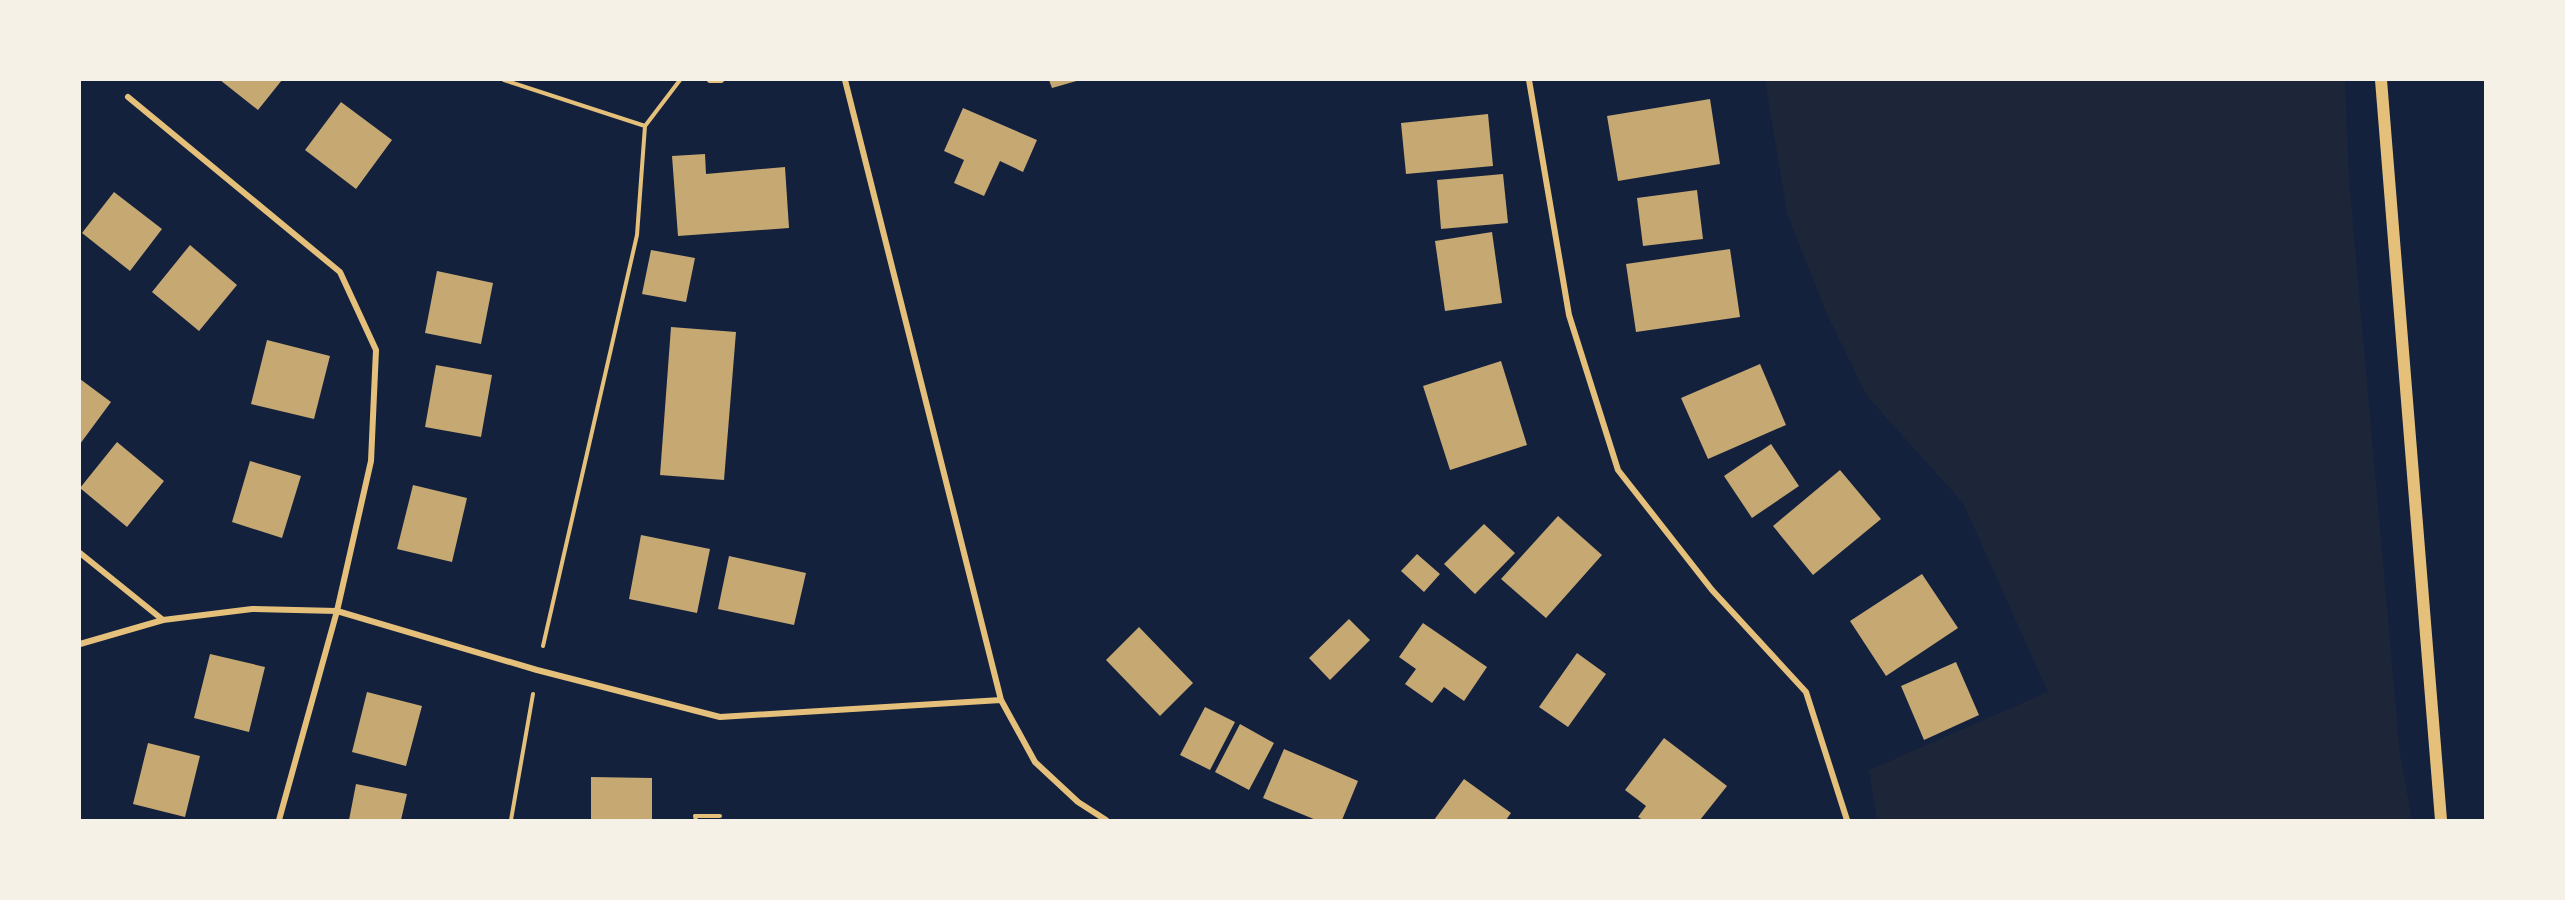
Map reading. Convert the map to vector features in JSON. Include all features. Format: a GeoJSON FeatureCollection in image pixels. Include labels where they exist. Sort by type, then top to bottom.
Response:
{"type":"FeatureCollection","features":[{"type":"Feature","properties":{"kind":"main road"},"geometry":{"type":"LineString","coordinates":[[2381,80],[2441,820]]}},
{"type":"Feature","properties":{"kind":"street"},"geometry":{"type":"LineString","coordinates":[[710,80],[721,80]]}},
{"type":"Feature","properties":{"kind":"street"},"geometry":{"type":"LineString","coordinates":[[845,80],[1001,700],[1035,762],[1078,802],[1106,820]]}},
{"type":"Feature","properties":{"kind":"street"},"geometry":{"type":"LineString","coordinates":[[1529,80],[1569,315],[1618,470],[1712,590],[1806,692],[1847,820]]}},
{"type":"Feature","properties":{"kind":"street"},"geometry":{"type":"LineString","coordinates":[[128,97],[340,272],[376,350],[371,462],[337,611],[279,820]]}},
{"type":"Feature","properties":{"kind":"street"},"geometry":{"type":"LineString","coordinates":[[80,554],[163,620]]}},
{"type":"Feature","properties":{"kind":"street"},"geometry":{"type":"LineString","coordinates":[[80,644],[163,620],[252,609],[337,611],[537,670],[720,717],[1001,700]]}},
{"type":"Feature","properties":{"kind":"path"},"geometry":{"type":"LineString","coordinates":[[504,80],[645,126]]}},
{"type":"Feature","properties":{"kind":"path"},"geometry":{"type":"LineString","coordinates":[[511,820],[537,670],[637,235],[645,126],[680,80]]}},
{"type":"Feature","properties":{"kind":"path"},"geometry":{"type":"LineString","coordinates":[[696,820],[695,816],[720,816]]}},
{"type":"Feature","properties":{"kind":"shaded area"},"geometry":{"type":"Polygon","coordinates":[[[1765,80],[2345,80],[2349,180],[2400,754],[2412,820],[1877,820],[1869,770],[2048,692],[1963,503],[1867,396],[1826,312],[1787,213],[1765,80]]]}},
{"type":"Feature","properties":{"kind":"building"},"geometry":{"type":"Polygon","coordinates":[[[220,80],[282,80],[258,110],[220,80]]]}},
{"type":"Feature","properties":{"kind":"building"},"geometry":{"type":"Polygon","coordinates":[[[1049,80],[1080,80],[1052,88],[1049,80]]]}},
{"type":"Feature","properties":{"kind":"building"},"geometry":{"type":"Polygon","coordinates":[[[1710,99],[1720,164],[1618,181],[1607,116],[1710,99]]]}},
{"type":"Feature","properties":{"kind":"building"},"geometry":{"type":"Polygon","coordinates":[[[341,102],[392,140],[356,189],[305,150],[341,102]]]}},
{"type":"Feature","properties":{"kind":"building"},"geometry":{"type":"Polygon","coordinates":[[[963,108],[1037,140],[1023,172],[1000,161],[984,196],[954,183],[964,160],[944,151],[963,108]]]}},
{"type":"Feature","properties":{"kind":"building"},"geometry":{"type":"Polygon","coordinates":[[[1488,114],[1493,166],[1406,174],[1401,123],[1488,114]]]}},
{"type":"Feature","properties":{"kind":"building"},"geometry":{"type":"Polygon","coordinates":[[[705,154],[706,174],[785,167],[789,228],[678,236],[672,156],[705,154]]]}},
{"type":"Feature","properties":{"kind":"building"},"geometry":{"type":"Polygon","coordinates":[[[1503,174],[1508,223],[1441,229],[1437,180],[1503,174]]]}},
{"type":"Feature","properties":{"kind":"building"},"geometry":{"type":"Polygon","coordinates":[[[1697,190],[1703,239],[1643,246],[1637,198],[1697,190]]]}},
{"type":"Feature","properties":{"kind":"building"},"geometry":{"type":"Polygon","coordinates":[[[114,192],[162,229],[130,271],[82,233],[114,192]]]}},
{"type":"Feature","properties":{"kind":"building"},"geometry":{"type":"Polygon","coordinates":[[[1492,232],[1502,303],[1445,311],[1435,241],[1492,232]]]}},
{"type":"Feature","properties":{"kind":"building"},"geometry":{"type":"Polygon","coordinates":[[[190,245],[237,285],[199,331],[152,292],[190,245]]]}},
{"type":"Feature","properties":{"kind":"building"},"geometry":{"type":"Polygon","coordinates":[[[1730,249],[1740,317],[1636,332],[1626,264],[1730,249]]]}},
{"type":"Feature","properties":{"kind":"building"},"geometry":{"type":"Polygon","coordinates":[[[651,250],[695,258],[686,302],[642,294],[651,250]]]}},
{"type":"Feature","properties":{"kind":"building"},"geometry":{"type":"Polygon","coordinates":[[[437,271],[493,283],[481,344],[425,333],[437,271]]]}},
{"type":"Feature","properties":{"kind":"building"},"geometry":{"type":"Polygon","coordinates":[[[671,327],[736,332],[724,480],[660,475],[671,327]]]}},
{"type":"Feature","properties":{"kind":"building"},"geometry":{"type":"Polygon","coordinates":[[[267,340],[330,356],[314,419],[251,404],[267,340]]]}},
{"type":"Feature","properties":{"kind":"building"},"geometry":{"type":"Polygon","coordinates":[[[1501,361],[1527,445],[1450,470],[1423,386],[1501,361]]]}},
{"type":"Feature","properties":{"kind":"building"},"geometry":{"type":"Polygon","coordinates":[[[1760,364],[1786,425],[1708,459],[1681,398],[1760,364]]]}},
{"type":"Feature","properties":{"kind":"building"},"geometry":{"type":"Polygon","coordinates":[[[436,365],[492,375],[481,437],[425,427],[436,365]]]}},
{"type":"Feature","properties":{"kind":"building"},"geometry":{"type":"Polygon","coordinates":[[[80,379],[111,402],[80,444],[80,379]]]}},
{"type":"Feature","properties":{"kind":"building"},"geometry":{"type":"Polygon","coordinates":[[[117,442],[164,481],[127,527],[80,488],[117,442]]]}},
{"type":"Feature","properties":{"kind":"building"},"geometry":{"type":"Polygon","coordinates":[[[1771,444],[1799,486],[1752,518],[1724,476],[1771,444]]]}},
{"type":"Feature","properties":{"kind":"building"},"geometry":{"type":"Polygon","coordinates":[[[250,461],[301,476],[282,538],[232,522],[250,461]]]}},
{"type":"Feature","properties":{"kind":"building"},"geometry":{"type":"Polygon","coordinates":[[[1840,470],[1881,519],[1813,575],[1773,526],[1840,470]]]}},
{"type":"Feature","properties":{"kind":"building"},"geometry":{"type":"Polygon","coordinates":[[[413,485],[467,498],[452,562],[397,549],[413,485]]]}},
{"type":"Feature","properties":{"kind":"building"},"geometry":{"type":"Polygon","coordinates":[[[1558,516],[1602,555],[1546,618],[1501,579],[1558,516]]]}},
{"type":"Feature","properties":{"kind":"building"},"geometry":{"type":"Polygon","coordinates":[[[1484,524],[1515,553],[1475,594],[1444,564],[1484,524]]]}},
{"type":"Feature","properties":{"kind":"building"},"geometry":{"type":"Polygon","coordinates":[[[641,535],[710,549],[697,613],[629,599],[641,535]]]}},
{"type":"Feature","properties":{"kind":"building"},"geometry":{"type":"Polygon","coordinates":[[[1417,554],[1440,574],[1424,592],[1401,571],[1417,554]]]}},
{"type":"Feature","properties":{"kind":"building"},"geometry":{"type":"Polygon","coordinates":[[[729,556],[806,573],[794,625],[718,609],[729,556]]]}},
{"type":"Feature","properties":{"kind":"building"},"geometry":{"type":"Polygon","coordinates":[[[1922,574],[1958,628],[1886,676],[1850,621],[1922,574]]]}},
{"type":"Feature","properties":{"kind":"building"},"geometry":{"type":"Polygon","coordinates":[[[1349,619],[1370,640],[1330,680],[1309,658],[1349,619]]]}},
{"type":"Feature","properties":{"kind":"building"},"geometry":{"type":"Polygon","coordinates":[[[1423,623],[1487,667],[1464,701],[1444,687],[1432,703],[1405,684],[1416,669],[1399,657],[1423,623]]]}},
{"type":"Feature","properties":{"kind":"building"},"geometry":{"type":"Polygon","coordinates":[[[1139,627],[1193,683],[1160,716],[1106,660],[1139,627]]]}},
{"type":"Feature","properties":{"kind":"building"},"geometry":{"type":"Polygon","coordinates":[[[1577,653],[1606,674],[1568,727],[1539,707],[1577,653]]]}},
{"type":"Feature","properties":{"kind":"building"},"geometry":{"type":"Polygon","coordinates":[[[210,654],[265,667],[249,732],[194,718],[210,654]]]}},
{"type":"Feature","properties":{"kind":"building"},"geometry":{"type":"Polygon","coordinates":[[[1956,662],[1979,715],[1924,740],[1901,686],[1956,662]]]}},
{"type":"Feature","properties":{"kind":"building"},"geometry":{"type":"Polygon","coordinates":[[[367,692],[422,706],[406,766],[352,752],[367,692]]]}},
{"type":"Feature","properties":{"kind":"building"},"geometry":{"type":"Polygon","coordinates":[[[1205,707],[1235,722],[1210,770],[1180,755],[1205,707]]]}},
{"type":"Feature","properties":{"kind":"building"},"geometry":{"type":"Polygon","coordinates":[[[1240,724],[1274,743],[1249,790],[1215,772],[1240,724]]]}},
{"type":"Feature","properties":{"kind":"building"},"geometry":{"type":"Polygon","coordinates":[[[1664,738],[1727,786],[1700,820],[1643,820],[1638,817],[1646,806],[1625,790],[1664,738]]]}},
{"type":"Feature","properties":{"kind":"building"},"geometry":{"type":"Polygon","coordinates":[[[148,743],[200,756],[185,817],[133,804],[148,743]]]}},
{"type":"Feature","properties":{"kind":"building"},"geometry":{"type":"Polygon","coordinates":[[[1284,749],[1358,781],[1342,820],[1316,820],[1263,798],[1284,749]]]}},
{"type":"Feature","properties":{"kind":"building"},"geometry":{"type":"Polygon","coordinates":[[[591,777],[652,778],[652,820],[591,820],[591,777]]]}},
{"type":"Feature","properties":{"kind":"building"},"geometry":{"type":"Polygon","coordinates":[[[1464,779],[1511,813],[1506,820],[1434,820],[1464,779]]]}},
{"type":"Feature","properties":{"kind":"building"},"geometry":{"type":"Polygon","coordinates":[[[356,784],[407,794],[401,820],[349,820],[356,784]]]}}]}
